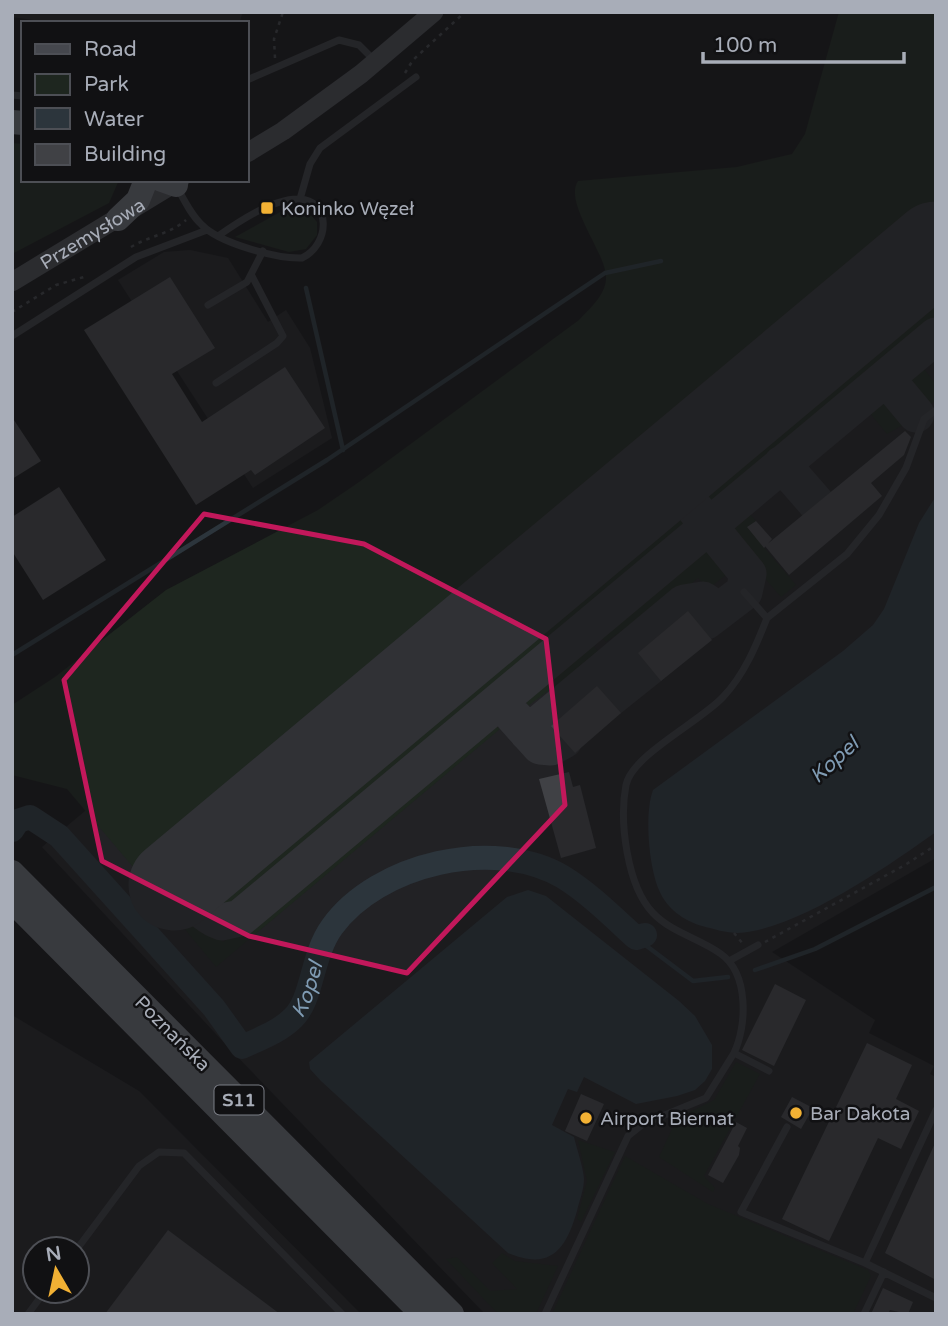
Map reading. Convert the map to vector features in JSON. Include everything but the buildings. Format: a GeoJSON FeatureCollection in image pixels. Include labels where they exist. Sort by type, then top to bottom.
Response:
{"type":"FeatureCollection","features":[{"type":"Feature","properties":{"kind":"highway"},"geometry":{"type":"LineString","coordinates":[[118,219],[138,200],[145,182]]}},
{"type":"Feature","properties":{"kind":"highway","name":"Poznańska"},"geometry":{"type":"LineString","coordinates":[[17,886],[422,1314]]}},
{"type":"Feature","properties":{"kind":"highway","name":"Poznańska"},"geometry":{"type":"LineString","coordinates":[[17,886],[452,1314]]}},
{"type":"Feature","properties":{"kind":"street"},"geometry":{"type":"LineString","coordinates":[[248,152],[283,131],[376,62],[434,12]]}},
{"type":"Feature","properties":{"kind":"street"},"geometry":{"type":"LineString","coordinates":[[248,140],[302,115]]}},
{"type":"Feature","properties":{"kind":"street","name":"Przemysłowa"},"geometry":{"type":"LineString","coordinates":[[12,282],[177,182]]}},
{"type":"Feature","properties":{"kind":"lane"},"geometry":{"type":"LineString","coordinates":[[248,80],[339,40],[359,45],[376,62]]}},
{"type":"Feature","properties":{"kind":"lane"},"geometry":{"type":"LineString","coordinates":[[300,199],[310,164],[320,148],[413,79]]}},
{"type":"Feature","properties":{"kind":"lane"},"geometry":{"type":"LineString","coordinates":[[179,182],[194,216],[207,230],[218,236],[263,251],[302,258],[319,244],[325,227],[321,215],[310,202],[300,199],[279,203],[218,236]]}},
{"type":"Feature","properties":{"kind":"lane"},"geometry":{"type":"LineString","coordinates":[[12,335],[136,257],[207,230]]}},
{"type":"Feature","properties":{"kind":"lane"},"geometry":{"type":"LineString","coordinates":[[208,305],[252,276],[263,251]]}},
{"type":"Feature","properties":{"kind":"lane"},"geometry":{"type":"LineString","coordinates":[[216,383],[277,343],[283,336],[252,276]]}},
{"type":"Feature","properties":{"kind":"lane"},"geometry":{"type":"LineString","coordinates":[[545,1314],[628,1136],[652,1119],[706,1098],[734,1053],[742,1032],[744,1013],[741,993],[729,961],[716,951],[670,927],[644,903],[634,882],[629,858],[626,782],[636,766],[726,694],[746,666],[767,618],[847,554],[872,524],[906,468],[924,419],[936,410]]}},
{"type":"Feature","properties":{"kind":"lane"},"geometry":{"type":"LineString","coordinates":[[744,592],[767,618]]}},
{"type":"Feature","properties":{"kind":"lane"},"geometry":{"type":"LineString","coordinates":[[729,961],[758,945]]}},
{"type":"Feature","properties":{"kind":"lane"},"geometry":{"type":"LineString","coordinates":[[734,1053],[769,1071]]}},
{"type":"Feature","properties":{"kind":"lane"},"geometry":{"type":"LineString","coordinates":[[865,1263],[936,1111]]}},
{"type":"Feature","properties":{"kind":"lane"},"geometry":{"type":"LineString","coordinates":[[787,1127],[741,1212],[865,1263],[936,1298]]}},
{"type":"Feature","properties":{"kind":"lane"},"geometry":{"type":"LineString","coordinates":[[87,1235],[139,1166],[159,1152],[184,1153],[342,1314]]}},
{"type":"Feature","properties":{"kind":"lane"},"geometry":{"type":"LineString","coordinates":[[864,1314],[884,1272]]}},
{"type":"Feature","properties":{"kind":"path"},"geometry":{"type":"LineString","coordinates":[[278,68],[273,48],[283,12]]}},
{"type":"Feature","properties":{"kind":"path"},"geometry":{"type":"LineString","coordinates":[[413,79],[404,71],[465,12]]}},
{"type":"Feature","properties":{"kind":"path"},"geometry":{"type":"LineString","coordinates":[[124,251],[145,239],[179,227],[187,220]]}},
{"type":"Feature","properties":{"kind":"path"},"geometry":{"type":"LineString","coordinates":[[12,312],[55,285],[93,271]]}},
{"type":"Feature","properties":{"kind":"path"},"geometry":{"type":"LineString","coordinates":[[758,945],[905,865],[936,845]]}},
{"type":"Feature","properties":{"kind":"highlighted area"},"geometry":{"type":"Polygon","coordinates":[[[204,514],[364,544],[546,639],[565,805],[407,973],[249,936],[102,861],[64,680],[204,514]]]}},
{"type":"Feature","properties":{"kind":"shaded area"},"geometry":{"type":"Polygon","coordinates":[[[12,12],[243,12],[240,21],[40,21],[12,17],[12,12]]]}},
{"type":"Feature","properties":{"kind":"shaded area"},"geometry":{"type":"Polygon","coordinates":[[[936,100],[936,858],[772,952],[875,1020],[869,1033],[934,1066],[930,1074],[936,1077],[936,1314],[485,1314],[229,1048],[42,847],[936,100]]]}},
{"type":"Feature","properties":{"kind":"shaded area"},"geometry":{"type":"Polygon","coordinates":[[[190,250],[228,258],[268,322],[286,310],[310,348],[332,438],[253,488],[118,280],[164,252],[190,250]]]}},
{"type":"Feature","properties":{"kind":"shaded area"},"geometry":{"type":"Polygon","coordinates":[[[12,1015],[139,1091],[361,1314],[12,1314],[12,1015]]]}},
{"type":"Feature","properties":{"kind":"green space"},"geometry":{"type":"Polygon","coordinates":[[[839,12],[936,12],[936,221],[144,880],[67,789],[12,775],[12,705],[55,677],[166,590],[318,510],[579,320],[600,297],[606,279],[605,269],[576,202],[578,181],[737,167],[792,154],[805,134],[839,12]]]}},
{"type":"Feature","properties":{"kind":"green space"},"geometry":{"type":"Polygon","coordinates":[[[12,143],[21,144],[21,182],[118,182],[109,203],[12,254],[12,143]]]}},
{"type":"Feature","properties":{"kind":"green space"},"geometry":{"type":"Polygon","coordinates":[[[291,206],[305,208],[317,222],[317,235],[306,249],[289,252],[235,237],[291,206]]]}},
{"type":"Feature","properties":{"kind":"green space"},"geometry":{"type":"Polygon","coordinates":[[[936,269],[936,325],[716,510],[706,509],[689,488],[689,475],[936,269]]]}},
{"type":"Feature","properties":{"kind":"green space"},"geometry":{"type":"Polygon","coordinates":[[[914,364],[920,364],[936,384],[936,400],[922,411],[898,382],[899,377],[914,364]]]}},
{"type":"Feature","properties":{"kind":"green space"},"geometry":{"type":"Polygon","coordinates":[[[883,391],[888,391],[912,420],[887,434],[864,406],[883,391]]]}},
{"type":"Feature","properties":{"kind":"green space"},"geometry":{"type":"Polygon","coordinates":[[[664,497],[677,498],[694,520],[693,528],[236,910],[215,909],[203,896],[204,881],[664,497]]]}},
{"type":"Feature","properties":{"kind":"green space"},"geometry":{"type":"Polygon","coordinates":[[[739,511],[748,512],[756,521],[748,528],[796,585],[781,597],[732,540],[736,536],[730,537],[725,531],[726,522],[739,511]]]}},
{"type":"Feature","properties":{"kind":"green space"},"geometry":{"type":"Polygon","coordinates":[[[704,540],[712,541],[731,563],[730,572],[708,589],[698,578],[634,633],[627,627],[606,642],[600,636],[600,627],[704,540]]]}},
{"type":"Feature","properties":{"kind":"green space"},"geometry":{"type":"Polygon","coordinates":[[[583,641],[591,643],[598,651],[576,669],[581,676],[533,716],[530,711],[555,690],[552,688],[528,706],[521,692],[583,641]]]}},
{"type":"Feature","properties":{"kind":"green space"},"geometry":{"type":"Polygon","coordinates":[[[487,720],[500,729],[216,967],[169,910],[191,906],[223,942],[487,720]]]}},
{"type":"Feature","properties":{"kind":"green space"},"geometry":{"type":"Polygon","coordinates":[[[736,1062],[760,1074],[704,1176],[715,1188],[713,1192],[659,1157],[677,1118],[714,1100],[736,1062]]]}},
{"type":"Feature","properties":{"kind":"green space"},"geometry":{"type":"Polygon","coordinates":[[[578,1140],[615,1152],[581,1222],[577,1219],[587,1181],[578,1140]]]}},
{"type":"Feature","properties":{"kind":"green space"},"geometry":{"type":"Polygon","coordinates":[[[625,1156],[708,1204],[868,1270],[871,1276],[853,1314],[552,1314],[625,1156]]]}},
{"type":"Feature","properties":{"kind":"green space"},"geometry":{"type":"Polygon","coordinates":[[[502,1253],[515,1261],[558,1266],[536,1314],[498,1314],[446,1259],[457,1257],[490,1291],[517,1289],[492,1263],[502,1253]]]}},
{"type":"Feature","properties":{"kind":"water"},"geometry":{"type":"Polygon","coordinates":[[[936,496],[936,832],[868,878],[787,921],[738,933],[702,926],[682,917],[662,897],[653,868],[648,826],[653,790],[843,651],[873,625],[884,609],[919,523],[936,496]]]}},
{"type":"Feature","properties":{"kind":"water"},"geometry":{"type":"Polygon","coordinates":[[[528,890],[546,896],[679,1001],[695,1016],[712,1045],[712,1069],[705,1081],[695,1090],[677,1096],[636,1104],[584,1077],[577,1092],[568,1089],[552,1125],[574,1137],[584,1179],[583,1187],[573,1224],[562,1246],[546,1258],[535,1259],[508,1253],[321,1081],[310,1069],[309,1062],[507,897],[528,890]]]}},
{"type":"Feature","properties":{"kind":"waterway"},"geometry":{"type":"LineString","coordinates":[[12,655],[327,460],[605,273],[661,261]]}},
{"type":"Feature","properties":{"kind":"waterway"},"geometry":{"type":"LineString","coordinates":[[306,288],[343,450]]}},
{"type":"Feature","properties":{"kind":"waterway","name":"Kopel"},"geometry":{"type":"LineString","coordinates":[[12,830],[18,821],[30,817],[59,836],[214,1008],[242,1047],[282,1027],[300,1010],[325,938],[352,905],[377,887],[438,863],[471,858],[504,859],[535,865],[573,883],[636,938],[645,935]]}},
{"type":"Feature","properties":{"kind":"waterway"},"geometry":{"type":"LineString","coordinates":[[755,970],[815,949],[936,887]]}},
{"type":"Feature","properties":{"kind":"waterway"},"geometry":{"type":"LineString","coordinates":[[636,938],[693,981],[728,977]]}},
{"type":"Feature","properties":{"kind":"taxiway"},"geometry":{"type":"LineString","coordinates":[[196,866],[190,883],[199,907],[222,922],[240,918],[936,336]]}},
{"type":"Feature","properties":{"kind":"taxiway"},"geometry":{"type":"LineString","coordinates":[[886,378],[916,414]]}},
{"type":"Feature","properties":{"kind":"taxiway"},"geometry":{"type":"LineString","coordinates":[[782,464],[816,503]]}},
{"type":"Feature","properties":{"kind":"taxiway"},"geometry":{"type":"LineString","coordinates":[[665,472],[748,574],[744,592],[706,621]]}},
{"type":"Feature","properties":{"kind":"taxiway"},"geometry":{"type":"LineString","coordinates":[[528,733],[684,603],[703,600],[719,611]]}},
{"type":"Feature","properties":{"kind":"taxiway"},"geometry":{"type":"LineString","coordinates":[[609,699],[649,667]]}},
{"type":"Feature","properties":{"kind":"taxiway"},"geometry":{"type":"LineString","coordinates":[[514,717],[540,746],[551,747],[564,740]]}},
{"type":"Feature","properties":{"kind":"runway"},"geometry":{"type":"LineString","coordinates":[[174,885],[936,247]]}},
{"type":"Feature","properties":{"kind":"place","name":"Koninko Węzeł"},"geometry":{"type":"Point","coordinates":[267,208]}},
{"type":"Feature","properties":{"kind":"place","name":"Bar Dakota"},"geometry":{"type":"Point","coordinates":[796,1113]}},
{"type":"Feature","properties":{"kind":"place","name":"Airport Biernat"},"geometry":{"type":"Point","coordinates":[586,1118]}}]}
